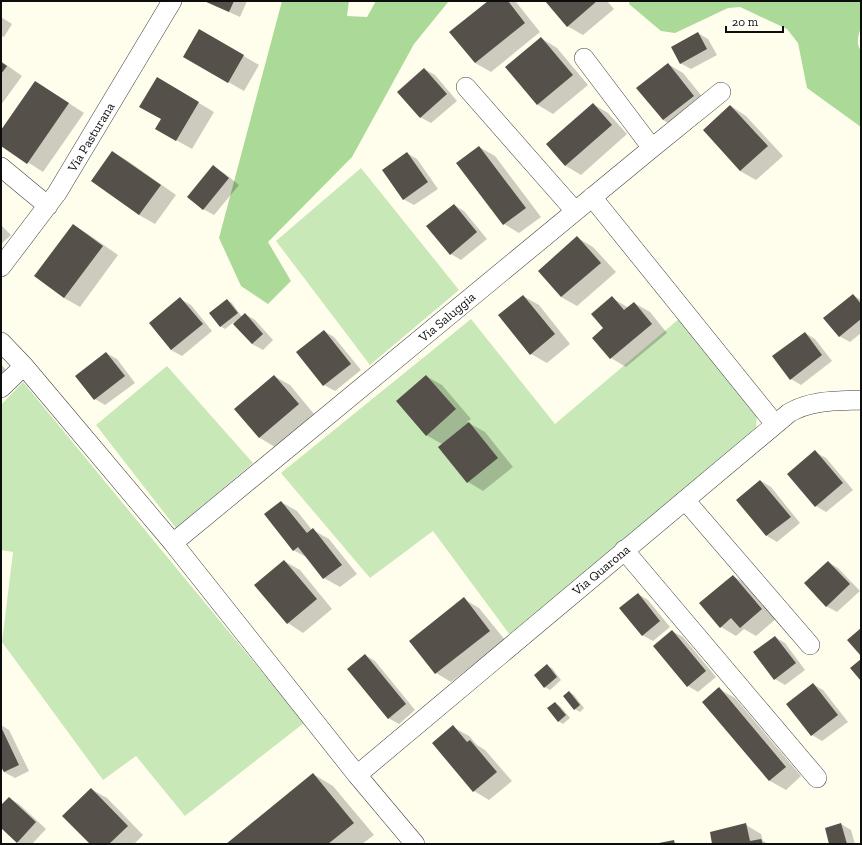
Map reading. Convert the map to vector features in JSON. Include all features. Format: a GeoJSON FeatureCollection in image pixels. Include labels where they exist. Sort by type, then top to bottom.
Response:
{"type":"FeatureCollection","features":[{"type":"Feature","properties":{"kind":"street","name":"Via Pasturana"},"geometry":{"type":"LineString","coordinates":[[1,267],[48,206],[172,1]]}},
{"type":"Feature","properties":{"kind":"street"},"geometry":{"type":"LineString","coordinates":[[584,58],[652,148]]}},
{"type":"Feature","properties":{"kind":"street"},"geometry":{"type":"LineString","coordinates":[[466,87],[575,211]]}},
{"type":"Feature","properties":{"kind":"street","name":"Via Saluggia"},"geometry":{"type":"LineString","coordinates":[[173,543],[721,92]]}},
{"type":"Feature","properties":{"kind":"street"},"geometry":{"type":"LineString","coordinates":[[1,167],[48,206]]}},
{"type":"Feature","properties":{"kind":"street"},"geometry":{"type":"LineString","coordinates":[[592,197],[775,424]]}},
{"type":"Feature","properties":{"kind":"street"},"geometry":{"type":"LineString","coordinates":[[1,342],[24,366],[173,543],[357,775],[415,844]]}},
{"type":"Feature","properties":{"kind":"street"},"geometry":{"type":"LineString","coordinates":[[1,388],[24,366]]}},
{"type":"Feature","properties":{"kind":"street","name":"Via Quarona"},"geometry":{"type":"LineString","coordinates":[[357,775],[789,413],[807,405],[861,400]]}},
{"type":"Feature","properties":{"kind":"street"},"geometry":{"type":"LineString","coordinates":[[685,500],[810,646]]}},
{"type":"Feature","properties":{"kind":"street"},"geometry":{"type":"LineString","coordinates":[[624,550],[816,778]]}},
{"type":"Feature","properties":{"kind":"green space"},"geometry":{"type":"Polygon","coordinates":[[[282,1],[349,1],[347,16],[367,17],[376,1],[449,1],[414,44],[352,157],[268,242],[291,281],[268,304],[241,286],[219,238],[282,1]]]}},
{"type":"Feature","properties":{"kind":"green space"},"geometry":{"type":"Polygon","coordinates":[[[630,1],[861,1],[861,27],[858,45],[861,51],[861,127],[807,88],[798,43],[787,29],[740,7],[728,8],[675,33],[661,31],[629,4],[630,1]]]}},
{"type":"Feature","properties":{"kind":"green space"},"geometry":{"type":"Polygon","coordinates":[[[361,168],[459,290],[370,365],[276,241],[361,168]]]}},
{"type":"Feature","properties":{"kind":"green space"},"geometry":{"type":"Polygon","coordinates":[[[680,318],[757,411],[756,431],[510,635],[433,531],[370,578],[281,473],[471,319],[555,424],[680,318]]]}},
{"type":"Feature","properties":{"kind":"green space"},"geometry":{"type":"Polygon","coordinates":[[[167,366],[253,463],[176,528],[96,425],[167,366]]]}},
{"type":"Feature","properties":{"kind":"green space"},"geometry":{"type":"Polygon","coordinates":[[[23,382],[304,723],[185,816],[136,756],[103,780],[2,642],[13,552],[1,550],[1,405],[23,382]]]}},
{"type":"Feature","properties":{"kind":"building"},"geometry":{"type":"Polygon","coordinates":[[[204,1],[234,1],[229,12],[204,1]]]}},
{"type":"Feature","properties":{"kind":"building"},"geometry":{"type":"Polygon","coordinates":[[[488,1],[508,1],[525,23],[475,63],[449,32],[488,1]]]}},
{"type":"Feature","properties":{"kind":"building"},"geometry":{"type":"Polygon","coordinates":[[[545,1],[597,1],[567,27],[545,1]]]}},
{"type":"Feature","properties":{"kind":"building"},"geometry":{"type":"Polygon","coordinates":[[[199,29],[244,55],[228,83],[183,57],[199,29]]]}},
{"type":"Feature","properties":{"kind":"building"},"geometry":{"type":"Polygon","coordinates":[[[698,32],[707,49],[680,64],[671,47],[698,32]]]}},
{"type":"Feature","properties":{"kind":"building"},"geometry":{"type":"Polygon","coordinates":[[[541,37],[573,75],[537,105],[505,67],[541,37]]]}},
{"type":"Feature","properties":{"kind":"building"},"geometry":{"type":"Polygon","coordinates":[[[1,62],[7,66],[1,74],[1,62]]]}},
{"type":"Feature","properties":{"kind":"building"},"geometry":{"type":"Polygon","coordinates":[[[668,63],[694,96],[663,120],[636,88],[668,63]]]}},
{"type":"Feature","properties":{"kind":"building"},"geometry":{"type":"Polygon","coordinates":[[[424,68],[447,94],[420,118],[397,92],[424,68]]]}},
{"type":"Feature","properties":{"kind":"building"},"geometry":{"type":"Polygon","coordinates":[[[157,77],[199,102],[176,141],[155,129],[161,119],[139,107],[157,77]]]}},
{"type":"Feature","properties":{"kind":"building"},"geometry":{"type":"Polygon","coordinates":[[[35,81],[69,103],[27,164],[1,146],[1,130],[35,81]]]}},
{"type":"Feature","properties":{"kind":"building"},"geometry":{"type":"Polygon","coordinates":[[[593,103],[612,125],[565,166],[546,144],[593,103]]]}},
{"type":"Feature","properties":{"kind":"building"},"geometry":{"type":"Polygon","coordinates":[[[730,105],[768,146],[740,171],[703,130],[730,105]]]}},
{"type":"Feature","properties":{"kind":"building"},"geometry":{"type":"Polygon","coordinates":[[[479,146],[526,208],[503,225],[456,163],[479,146]]]}},
{"type":"Feature","properties":{"kind":"building"},"geometry":{"type":"Polygon","coordinates":[[[112,151],[161,185],[139,215],[91,181],[112,151]]]}},
{"type":"Feature","properties":{"kind":"building"},"geometry":{"type":"Polygon","coordinates":[[[407,152],[428,182],[403,200],[382,170],[407,152]]]}},
{"type":"Feature","properties":{"kind":"building"},"geometry":{"type":"Polygon","coordinates":[[[213,165],[229,178],[203,210],[187,197],[213,165]]]}},
{"type":"Feature","properties":{"kind":"building"},"geometry":{"type":"Polygon","coordinates":[[[454,204],[477,232],[450,255],[426,226],[454,204]]]}},
{"type":"Feature","properties":{"kind":"building"},"geometry":{"type":"Polygon","coordinates":[[[73,224],[103,246],[64,298],[34,276],[73,224]]]}},
{"type":"Feature","properties":{"kind":"building"},"geometry":{"type":"Polygon","coordinates":[[[577,236],[601,263],[561,297],[538,271],[577,236]]]}},
{"type":"Feature","properties":{"kind":"building"},"geometry":{"type":"Polygon","coordinates":[[[853,294],[861,304],[861,319],[839,337],[823,318],[853,294]]]}},
{"type":"Feature","properties":{"kind":"building"},"geometry":{"type":"Polygon","coordinates":[[[523,295],[555,334],[530,355],[498,315],[523,295]]]}},
{"type":"Feature","properties":{"kind":"building"},"geometry":{"type":"Polygon","coordinates":[[[612,296],[624,310],[634,302],[652,324],[610,359],[592,338],[603,328],[591,314],[612,296]]]}},
{"type":"Feature","properties":{"kind":"building"},"geometry":{"type":"Polygon","coordinates":[[[180,297],[203,324],[171,350],[149,323],[180,297]]]}},
{"type":"Feature","properties":{"kind":"building"},"geometry":{"type":"Polygon","coordinates":[[[227,299],[238,313],[220,327],[209,313],[227,299]]]}},
{"type":"Feature","properties":{"kind":"building"},"geometry":{"type":"Polygon","coordinates":[[[245,313],[263,334],[252,344],[233,324],[245,313]]]}},
{"type":"Feature","properties":{"kind":"building"},"geometry":{"type":"Polygon","coordinates":[[[324,330],[351,364],[323,386],[296,352],[324,330]]]}},
{"type":"Feature","properties":{"kind":"building"},"geometry":{"type":"Polygon","coordinates":[[[805,332],[822,355],[790,380],[772,356],[805,332]]]}},
{"type":"Feature","properties":{"kind":"building"},"geometry":{"type":"Polygon","coordinates":[[[106,352],[125,376],[94,400],[75,376],[106,352]]]}},
{"type":"Feature","properties":{"kind":"building"},"geometry":{"type":"Polygon","coordinates":[[[274,375],[299,404],[259,438],[234,409],[274,375]]]}},
{"type":"Feature","properties":{"kind":"building"},"geometry":{"type":"Polygon","coordinates":[[[426,375],[456,409],[426,436],[396,401],[426,375]]]}},
{"type":"Feature","properties":{"kind":"building"},"geometry":{"type":"Polygon","coordinates":[[[469,422],[498,458],[467,483],[438,447],[469,422]]]}},
{"type":"Feature","properties":{"kind":"building"},"geometry":{"type":"Polygon","coordinates":[[[815,450],[843,483],[815,507],[787,474],[815,450]]]}},
{"type":"Feature","properties":{"kind":"building"},"geometry":{"type":"Polygon","coordinates":[[[760,480],[791,517],[766,536],[736,500],[760,480]]]}},
{"type":"Feature","properties":{"kind":"building"},"geometry":{"type":"Polygon","coordinates":[[[281,501],[307,533],[313,528],[342,565],[323,579],[298,547],[293,551],[264,514],[281,501]]]}},
{"type":"Feature","properties":{"kind":"building"},"geometry":{"type":"Polygon","coordinates":[[[284,560],[317,599],[287,624],[254,585],[284,560]]]}},
{"type":"Feature","properties":{"kind":"building"},"geometry":{"type":"Polygon","coordinates":[[[828,561],[850,584],[826,607],[804,583],[828,561]]]}},
{"type":"Feature","properties":{"kind":"building"},"geometry":{"type":"Polygon","coordinates":[[[733,575],[762,609],[740,628],[731,618],[720,628],[699,603],[733,575]]]}},
{"type":"Feature","properties":{"kind":"building"},"geometry":{"type":"Polygon","coordinates":[[[638,593],[660,621],[642,636],[619,608],[638,593]]]}},
{"type":"Feature","properties":{"kind":"building"},"geometry":{"type":"Polygon","coordinates":[[[464,597],[490,631],[435,674],[409,641],[464,597]]]}},
{"type":"Feature","properties":{"kind":"building"},"geometry":{"type":"Polygon","coordinates":[[[861,628],[861,656],[847,640],[861,628]]]}},
{"type":"Feature","properties":{"kind":"building"},"geometry":{"type":"Polygon","coordinates":[[[672,630],[706,671],[687,687],[653,646],[672,630]]]}},
{"type":"Feature","properties":{"kind":"building"},"geometry":{"type":"Polygon","coordinates":[[[775,636],[796,663],[774,680],[753,652],[775,636]]]}},
{"type":"Feature","properties":{"kind":"building"},"geometry":{"type":"Polygon","coordinates":[[[365,654],[406,704],[388,719],[347,669],[365,654]]]}},
{"type":"Feature","properties":{"kind":"building"},"geometry":{"type":"Polygon","coordinates":[[[861,659],[861,681],[850,668],[861,659]]]}},
{"type":"Feature","properties":{"kind":"building"},"geometry":{"type":"Polygon","coordinates":[[[547,664],[557,677],[544,688],[534,675],[547,664]]]}},
{"type":"Feature","properties":{"kind":"building"},"geometry":{"type":"Polygon","coordinates":[[[813,683],[838,715],[811,736],[786,704],[813,683]]]}},
{"type":"Feature","properties":{"kind":"building"},"geometry":{"type":"Polygon","coordinates":[[[719,687],[786,767],[769,781],[702,702],[719,687]]]}},
{"type":"Feature","properties":{"kind":"building"},"geometry":{"type":"Polygon","coordinates":[[[569,691],[580,705],[574,710],[563,696],[569,691]]]}},
{"type":"Feature","properties":{"kind":"building"},"geometry":{"type":"Polygon","coordinates":[[[555,702],[566,715],[558,722],[547,708],[555,702]]]}},
{"type":"Feature","properties":{"kind":"building"},"geometry":{"type":"Polygon","coordinates":[[[453,725],[467,742],[470,740],[497,772],[473,792],[432,743],[453,725]]]}},
{"type":"Feature","properties":{"kind":"building"},"geometry":{"type":"Polygon","coordinates":[[[1,727],[19,765],[4,772],[1,767],[1,727]]]}},
{"type":"Feature","properties":{"kind":"building"},"geometry":{"type":"Polygon","coordinates":[[[313,773],[354,823],[328,844],[226,844],[313,773]]]}},
{"type":"Feature","properties":{"kind":"building"},"geometry":{"type":"Polygon","coordinates":[[[91,788],[128,826],[109,844],[90,844],[62,816],[91,788]]]}},
{"type":"Feature","properties":{"kind":"building"},"geometry":{"type":"Polygon","coordinates":[[[9,797],[36,822],[17,843],[1,828],[1,805],[9,797]]]}},
{"type":"Feature","properties":{"kind":"building"},"geometry":{"type":"Polygon","coordinates":[[[746,823],[750,841],[761,839],[763,844],[712,844],[710,832],[746,823]]]}},
{"type":"Feature","properties":{"kind":"building"},"geometry":{"type":"Polygon","coordinates":[[[841,823],[847,844],[829,844],[825,828],[841,823]]]}},
{"type":"Feature","properties":{"kind":"building"},"geometry":{"type":"Polygon","coordinates":[[[674,840],[675,844],[659,844],[659,843],[674,840]]]}}]}
